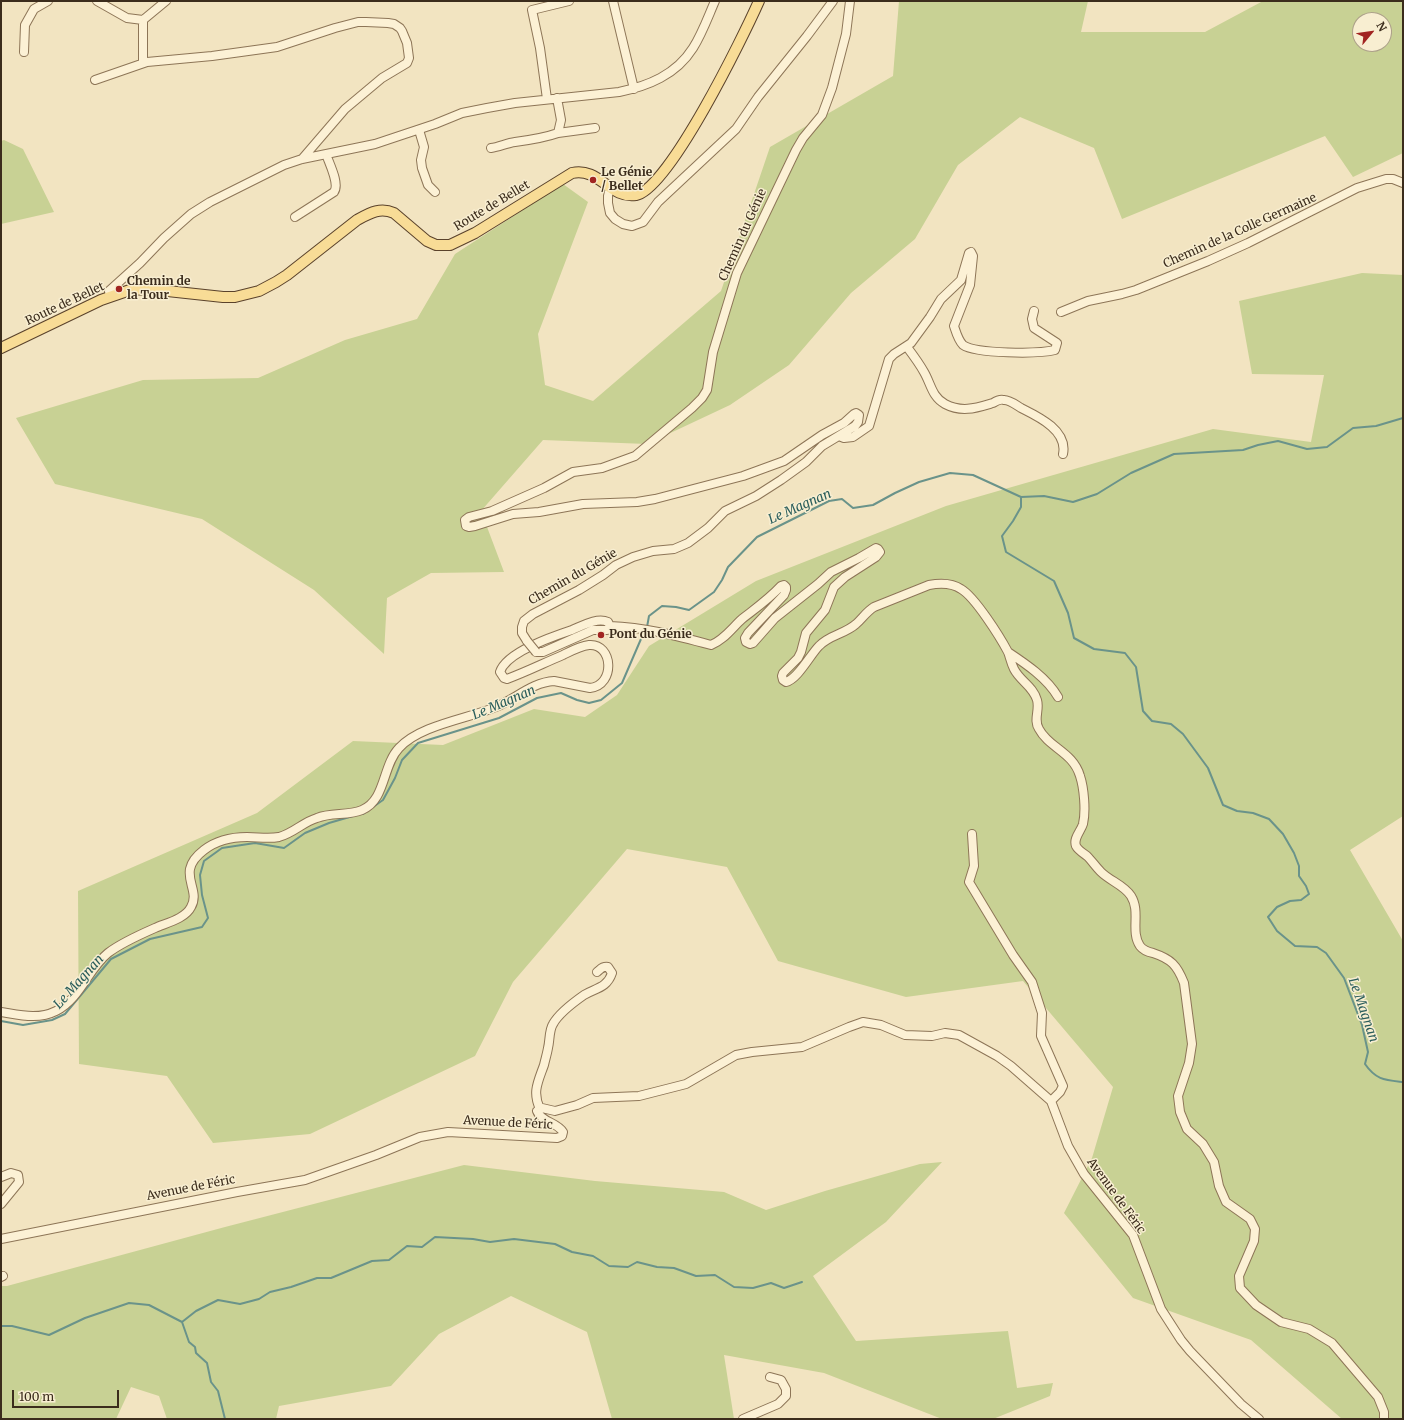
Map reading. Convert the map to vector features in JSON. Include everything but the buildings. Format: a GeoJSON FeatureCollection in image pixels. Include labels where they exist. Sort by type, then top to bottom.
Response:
{"type":"FeatureCollection","features":[{"type":"Feature","properties":{"kind":"main road","name":"Route de Bellet"},"geometry":{"type":"LineString","coordinates":[[1,348],[110,297],[137,289],[223,297],[235,297],[259,291],[276,282],[357,220],[377,210],[388,210],[394,213],[427,241],[436,245],[450,245],[475,233],[572,173],[588,173],[602,181],[610,188],[622,194],[638,194],[646,190],[657,179],[695,125],[706,107],[759,1]]}},
{"type":"Feature","properties":{"kind":"street"},"geometry":{"type":"LineString","coordinates":[[24,52],[25,25],[34,9],[48,1]]}},
{"type":"Feature","properties":{"kind":"street"},"geometry":{"type":"LineString","coordinates":[[97,1],[127,18],[143,20],[166,1]]}},
{"type":"Feature","properties":{"kind":"street"},"geometry":{"type":"LineString","coordinates":[[547,99],[540,48],[532,10],[569,1]]}},
{"type":"Feature","properties":{"kind":"street"},"geometry":{"type":"LineString","coordinates":[[613,1],[634,89]]}},
{"type":"Feature","properties":{"kind":"street"},"geometry":{"type":"LineString","coordinates":[[110,297],[109,291],[191,214],[210,202],[284,165],[302,159],[376,144],[419,130],[462,113],[515,103],[618,92],[634,89],[656,81],[682,63],[693,48],[715,1]]}},
{"type":"Feature","properties":{"kind":"street"},"geometry":{"type":"LineString","coordinates":[[610,188],[608,203],[610,212],[615,219],[626,225],[635,225],[643,222],[662,198],[736,128],[758,96],[807,36],[833,1]]}},
{"type":"Feature","properties":{"kind":"street","name":"Chemin du Génie"},"geometry":{"type":"LineString","coordinates":[[850,1],[846,34],[832,88],[822,115],[803,138],[796,150],[737,273],[713,352],[706,390],[702,398],[636,456],[602,468],[573,472],[544,488],[492,511],[469,517],[465,520],[466,526],[469,527],[513,514],[539,512],[583,504],[637,502],[743,476],[784,461],[822,434],[844,423],[854,414],[856,413],[859,415],[858,422],[855,426],[822,446],[806,462],[756,496],[725,511],[708,528],[688,543],[674,549],[653,551],[633,556],[616,565],[579,590],[533,614],[524,621],[522,627],[522,633],[526,641],[536,652],[543,652],[593,630],[607,630],[610,626],[622,626],[658,632],[711,645],[718,642],[742,619],[762,605],[781,586],[784,585],[786,587],[784,595],[745,638],[746,642],[750,644],[753,643],[775,618],[831,572],[876,548],[879,550],[879,554],[845,577],[834,587],[825,610],[806,633],[798,658],[783,673],[783,680],[786,682],[800,671],[823,642],[856,624],[869,610],[929,585],[939,583],[954,585],[969,594],[976,602],[1008,652],[1014,668],[1019,676],[1030,687],[1037,701],[1036,721],[1038,729],[1043,735],[1070,757],[1077,767],[1081,777],[1084,809],[1083,823],[1080,832],[1075,838],[1077,848],[1096,865],[1101,872],[1126,890],[1132,897],[1135,906],[1136,938],[1141,947],[1146,951],[1172,962],[1181,975],[1184,983],[1192,1044],[1189,1063],[1178,1096],[1179,1108],[1182,1121],[1187,1129],[1203,1144],[1214,1162],[1219,1186],[1226,1202],[1250,1219],[1255,1229],[1254,1241],[1239,1276],[1240,1288],[1256,1305],[1281,1322],[1309,1329],[1332,1343],[1378,1398],[1384,1412],[1384,1419]]}},
{"type":"Feature","properties":{"kind":"street"},"geometry":{"type":"LineString","coordinates":[[143,20],[143,63]]}},
{"type":"Feature","properties":{"kind":"street"},"geometry":{"type":"LineString","coordinates":[[94,80],[147,62],[220,55],[277,47],[358,22],[388,23],[397,26],[402,31],[407,43],[409,58],[408,63],[382,78],[345,109],[302,159]]}},
{"type":"Feature","properties":{"kind":"street"},"geometry":{"type":"LineString","coordinates":[[557,98],[561,120],[558,133]]}},
{"type":"Feature","properties":{"kind":"street"},"geometry":{"type":"LineString","coordinates":[[491,148],[514,142],[530,141],[558,133],[595,128]]}},
{"type":"Feature","properties":{"kind":"street"},"geometry":{"type":"LineString","coordinates":[[419,130],[423,143],[421,160],[422,168],[428,184],[435,192]]}},
{"type":"Feature","properties":{"kind":"street"},"geometry":{"type":"LineString","coordinates":[[295,217],[336,190],[336,183],[326,154]]}},
{"type":"Feature","properties":{"kind":"street","name":"Chemin de la Colle Germaine"},"geometry":{"type":"LineString","coordinates":[[1061,312],[1088,301],[1136,290],[1208,261],[1372,182],[1390,178],[1403,183]]}},
{"type":"Feature","properties":{"kind":"street"},"geometry":{"type":"LineString","coordinates":[[839,436],[844,438],[853,437],[869,426],[889,359],[894,354],[907,347],[941,299],[960,280],[969,253],[971,252],[973,256],[970,285],[954,326],[959,341],[964,346],[979,350],[1010,352],[1055,350],[1057,343],[1034,328],[1032,319],[1034,311]]}},
{"type":"Feature","properties":{"kind":"street"},"geometry":{"type":"LineString","coordinates":[[907,347],[925,374],[930,388],[940,401],[954,408],[964,410],[1000,400],[1008,401],[1047,422],[1060,437],[1064,449],[1063,454]]}},
{"type":"Feature","properties":{"kind":"street"},"geometry":{"type":"LineString","coordinates":[[1,1012],[29,1017],[45,1015],[57,1011],[67,1004],[100,961],[108,953],[187,912],[192,907],[194,900],[190,872],[192,862],[197,855],[215,843],[228,838],[270,838],[281,836],[292,832],[315,818],[328,814],[360,811],[376,800],[387,767],[398,748],[407,740],[421,733],[495,707],[515,698],[531,688],[548,681],[590,688],[596,687],[604,680],[608,664],[604,653],[599,648],[591,645],[577,648],[531,670],[507,679],[504,678],[500,672],[504,664],[518,653],[556,634],[601,620],[608,622],[610,626]]}},
{"type":"Feature","properties":{"kind":"street"},"geometry":{"type":"LineString","coordinates":[[1008,652],[1045,680],[1058,697]]}},
{"type":"Feature","properties":{"kind":"street"},"geometry":{"type":"LineString","coordinates":[[972,834],[974,866],[969,882],[1013,955],[1032,982],[1042,1013],[1042,1036],[1063,1086],[1060,1092],[1051,1101]]}},
{"type":"Feature","properties":{"kind":"street"},"geometry":{"type":"LineString","coordinates":[[540,1109],[535,1094],[548,1047],[551,1028],[560,1015],[586,994],[599,989],[610,980],[612,973],[611,970],[605,966],[597,972]]}},
{"type":"Feature","properties":{"kind":"street","name":"Avenue de Féric"},"geometry":{"type":"LineString","coordinates":[[1,1239],[82,1222],[305,1180],[420,1137],[448,1132],[557,1138],[562,1136],[563,1132],[561,1128],[538,1115],[537,1111],[540,1109],[542,1108],[555,1111],[577,1105],[593,1098],[639,1096],[679,1086],[686,1084],[736,1055],[802,1047],[864,1022],[881,1025],[905,1036],[932,1036],[945,1034],[960,1035],[997,1056],[1011,1066],[1051,1101],[1068,1146],[1084,1174],[1133,1235],[1161,1309],[1181,1340],[1237,1400],[1259,1419]]}},
{"type":"Feature","properties":{"kind":"street"},"geometry":{"type":"LineString","coordinates":[[1,1177],[11,1173],[18,1176],[19,1182],[1,1204]]}},
{"type":"Feature","properties":{"kind":"street"},"geometry":{"type":"LineString","coordinates":[[743,1419],[778,1404],[786,1396],[786,1389],[781,1380],[770,1377]]}},
{"type":"Feature","properties":{"kind":"green space"},"geometry":{"type":"Polygon","coordinates":[[[899,1],[1088,1],[1081,32],[1205,32],[1263,1],[1403,1],[1403,153],[1353,177],[1325,136],[1122,219],[1094,148],[1020,117],[958,165],[915,239],[851,293],[789,365],[730,405],[647,444],[543,440],[481,511],[504,572],[431,573],[387,598],[384,654],[314,590],[202,519],[55,484],[16,418],[143,380],[258,378],[345,340],[417,319],[455,254],[563,184],[588,202],[538,334],[545,385],[593,401],[721,291],[770,147],[893,76],[899,1]]]}},
{"type":"Feature","properties":{"kind":"green space"},"geometry":{"type":"Polygon","coordinates":[[[4,140],[23,149],[54,212],[1,224],[1,141],[4,140]]]}},
{"type":"Feature","properties":{"kind":"green space"},"geometry":{"type":"Polygon","coordinates":[[[1362,273],[1403,275],[1403,816],[1350,850],[1403,941],[1403,1419],[1342,1419],[1251,1340],[1133,1298],[1064,1213],[1092,1158],[1113,1087],[1023,981],[906,997],[778,961],[727,867],[627,849],[513,982],[475,1056],[310,1134],[213,1143],[167,1076],[79,1064],[78,891],[257,813],[353,741],[443,745],[534,709],[585,717],[617,695],[649,646],[756,581],[946,506],[1213,429],[1311,442],[1324,375],[1252,374],[1239,301],[1362,273]]]}},
{"type":"Feature","properties":{"kind":"green space"},"geometry":{"type":"Polygon","coordinates":[[[942,1162],[886,1222],[813,1276],[856,1341],[1008,1331],[1017,1388],[1053,1383],[1050,1396],[993,1419],[942,1419],[824,1373],[724,1355],[734,1419],[612,1419],[587,1332],[511,1296],[439,1334],[391,1386],[279,1406],[276,1419],[167,1419],[159,1396],[131,1387],[116,1419],[1,1419],[1,1286],[7,1286],[225,1227],[464,1165],[595,1181],[724,1192],[766,1210],[825,1191],[920,1164],[942,1162]]]}},
{"type":"Feature","properties":{"kind":"waterway"},"geometry":{"type":"LineString","coordinates":[[1021,497],[1044,496],[1073,502],[1097,494],[1131,473],[1174,454],[1243,450],[1278,441],[1307,449],[1327,447],[1353,428],[1376,426],[1403,418]]}},
{"type":"Feature","properties":{"kind":"waterway","name":"Le Magnan"},"geometry":{"type":"LineString","coordinates":[[647,627],[649,616],[662,606],[689,610],[714,592],[728,567],[757,537],[829,501],[842,499],[853,508],[873,505],[919,482],[950,473],[973,475],[1021,497],[1021,507],[1002,536],[1006,552],[1054,581],[1068,613],[1074,638],[1094,649],[1125,653],[1136,667],[1143,711],[1152,721],[1171,724],[1183,734],[1208,768],[1223,805],[1237,811],[1253,813],[1269,819],[1283,834],[1294,853],[1299,866],[1299,876],[1306,886],[1309,894],[1301,900],[1290,901],[1277,907],[1268,917],[1277,931],[1295,946],[1317,947],[1326,953],[1344,978],[1362,1025],[1368,1052],[1365,1064],[1373,1073],[1381,1078],[1403,1082]]}},
{"type":"Feature","properties":{"kind":"waterway","name":"Le Magnan"},"geometry":{"type":"LineString","coordinates":[[363,814],[383,800],[395,778],[402,760],[418,743],[499,718],[537,698],[561,693],[577,700],[589,703],[601,700],[622,683],[644,632]]}},
{"type":"Feature","properties":{"kind":"waterway","name":"Le Magnan"},"geometry":{"type":"LineString","coordinates":[[1,1021],[23,1025],[52,1020],[65,1014],[111,959],[150,939],[202,927],[208,918],[202,895],[200,875],[204,861],[222,848],[255,843],[284,848],[305,833],[329,823],[353,816]]}},
{"type":"Feature","properties":{"kind":"waterway"},"geometry":{"type":"LineString","coordinates":[[1,1326],[12,1326],[49,1335],[85,1318],[129,1303],[149,1305],[182,1322],[196,1311],[218,1300],[240,1304],[259,1299],[270,1292],[291,1287],[317,1278],[331,1278],[372,1261],[389,1260],[407,1246],[422,1247],[435,1237],[473,1239],[490,1242],[514,1239],[555,1244],[572,1252],[593,1256],[609,1266],[628,1267],[637,1262],[657,1267],[674,1268],[696,1276],[715,1275],[734,1287],[753,1288],[771,1283],[784,1288],[802,1282]]}},
{"type":"Feature","properties":{"kind":"waterway"},"geometry":{"type":"LineString","coordinates":[[182,1322],[189,1342],[195,1347],[196,1353],[207,1363],[211,1382],[218,1391],[225,1419]]}},
{"type":"Feature","properties":{"kind":"place","name":"Le Génie / Bellet"},"geometry":{"type":"Point","coordinates":[593,180]}},
{"type":"Feature","properties":{"kind":"place","name":"Chemin de la Tour"},"geometry":{"type":"Point","coordinates":[119,289]}},
{"type":"Feature","properties":{"kind":"place","name":"Pont du Génie"},"geometry":{"type":"Point","coordinates":[601,635]}}]}
